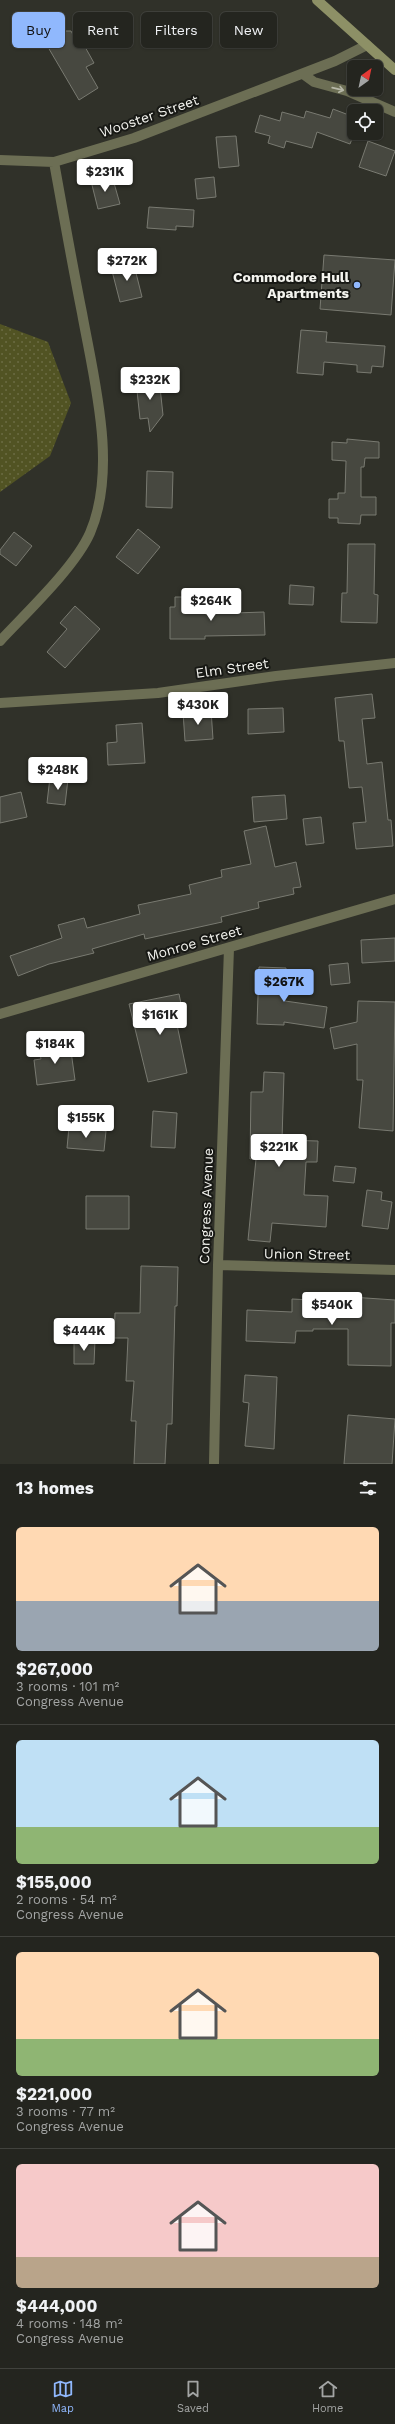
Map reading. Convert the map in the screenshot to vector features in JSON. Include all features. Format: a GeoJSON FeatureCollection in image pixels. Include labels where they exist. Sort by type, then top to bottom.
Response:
{"type":"FeatureCollection","features":[{"type":"Feature","properties":{"kind":"main road"},"geometry":{"type":"LineString","coordinates":[[317,0],[395,70]]}},
{"type":"Feature","properties":{"kind":"street","name":"Wooster Street"},"geometry":{"type":"LineString","coordinates":[[0,160],[54,162],[134,138],[303,74],[346,56],[367,45]]}},
{"type":"Feature","properties":{"kind":"street"},"geometry":{"type":"LineString","coordinates":[[303,74],[314,82],[347,91],[395,112]]}},
{"type":"Feature","properties":{"kind":"street"},"geometry":{"type":"LineString","coordinates":[[0,641],[80,552],[93,526],[103,493],[104,471],[98,400],[54,162]]}},
{"type":"Feature","properties":{"kind":"street","name":"Elm Street"},"geometry":{"type":"LineString","coordinates":[[0,703],[158,693],[276,676],[395,663]]}},
{"type":"Feature","properties":{"kind":"street","name":"Monroe Street"},"geometry":{"type":"LineString","coordinates":[[0,1014],[395,899]]}},
{"type":"Feature","properties":{"kind":"street","name":"Congress Avenue"},"geometry":{"type":"LineString","coordinates":[[214,1464],[218,1266],[229,948]]}},
{"type":"Feature","properties":{"kind":"street","name":"Union Street"},"geometry":{"type":"LineString","coordinates":[[218,1266],[395,1270]]}},
{"type":"Feature","properties":{"kind":"green space"},"geometry":{"type":"Polygon","coordinates":[[[0,324],[48,342],[71,403],[50,456],[0,492],[0,324]]]}},
{"type":"Feature","properties":{"kind":"building"},"geometry":{"type":"Polygon","coordinates":[[[65,31],[71,31],[73,35],[73,48],[86,48],[94,63],[86,67],[98,88],[79,100],[49,48],[65,48],[65,31]]]}},
{"type":"Feature","properties":{"kind":"building"},"geometry":{"type":"Polygon","coordinates":[[[333,109],[347,114],[347,140],[352,140],[350,144],[317,132],[312,148],[286,141],[284,148],[268,143],[270,136],[255,132],[260,115],[280,121],[282,112],[304,118],[306,111],[330,118],[333,109]]]}},
{"type":"Feature","properties":{"kind":"building"},"geometry":{"type":"Polygon","coordinates":[[[236,136],[239,166],[219,168],[216,137],[236,136]]]}},
{"type":"Feature","properties":{"kind":"building"},"geometry":{"type":"Polygon","coordinates":[[[368,141],[395,151],[386,176],[359,167],[368,141]]]}},
{"type":"Feature","properties":{"kind":"building"},"geometry":{"type":"Polygon","coordinates":[[[112,176],[120,204],[98,209],[91,181],[112,176]]]}},
{"type":"Feature","properties":{"kind":"building"},"geometry":{"type":"Polygon","coordinates":[[[214,177],[216,197],[197,199],[195,179],[214,177]]]}},
{"type":"Feature","properties":{"kind":"building"},"geometry":{"type":"Polygon","coordinates":[[[149,207],[194,210],[193,227],[176,226],[176,230],[147,228],[149,207]]]}},
{"type":"Feature","properties":{"kind":"building","name":"Commodore Hull Apartments"},"geometry":{"type":"Polygon","coordinates":[[[324,255],[395,260],[391,315],[320,309],[324,255]]]}},
{"type":"Feature","properties":{"kind":"building"},"geometry":{"type":"Polygon","coordinates":[[[133,261],[142,297],[120,302],[111,267],[133,261]]]}},
{"type":"Feature","properties":{"kind":"building"},"geometry":{"type":"Polygon","coordinates":[[[301,330],[327,332],[326,342],[385,346],[383,367],[372,366],[371,373],[357,372],[357,365],[324,362],[323,375],[297,373],[301,330]]]}},
{"type":"Feature","properties":{"kind":"building"},"geometry":{"type":"Polygon","coordinates":[[[159,378],[163,415],[150,432],[148,418],[140,419],[136,381],[159,378]]]}},
{"type":"Feature","properties":{"kind":"building"},"geometry":{"type":"Polygon","coordinates":[[[347,439],[379,442],[379,458],[365,458],[364,467],[361,467],[361,497],[376,497],[376,515],[361,515],[360,524],[338,523],[338,518],[329,518],[329,499],[338,499],[338,493],[345,493],[346,461],[332,460],[332,442],[347,443],[347,439]]]}},
{"type":"Feature","properties":{"kind":"building"},"geometry":{"type":"Polygon","coordinates":[[[147,471],[173,472],[172,508],[146,507],[147,471]]]}},
{"type":"Feature","properties":{"kind":"building"},"geometry":{"type":"Polygon","coordinates":[[[138,529],[160,547],[138,574],[116,557],[138,529]]]}},
{"type":"Feature","properties":{"kind":"building"},"geometry":{"type":"Polygon","coordinates":[[[14,532],[32,546],[16,566],[0,554],[0,550],[14,532]]]}},
{"type":"Feature","properties":{"kind":"building"},"geometry":{"type":"Polygon","coordinates":[[[348,544],[375,544],[374,594],[378,595],[377,623],[341,622],[342,593],[347,593],[348,544]]]}},
{"type":"Feature","properties":{"kind":"building"},"geometry":{"type":"Polygon","coordinates":[[[290,585],[314,587],[313,605],[289,604],[290,585]]]}},
{"type":"Feature","properties":{"kind":"building"},"geometry":{"type":"Polygon","coordinates":[[[175,597],[197,597],[197,607],[205,607],[205,614],[264,612],[265,635],[205,636],[205,639],[170,639],[170,607],[175,607],[175,597]]]}},
{"type":"Feature","properties":{"kind":"building"},"geometry":{"type":"Polygon","coordinates":[[[75,606],[100,629],[65,668],[47,652],[67,629],[60,623],[75,606]]]}},
{"type":"Feature","properties":{"kind":"building"},"geometry":{"type":"Polygon","coordinates":[[[372,694],[375,718],[362,719],[367,764],[382,762],[388,820],[391,820],[393,846],[356,849],[353,823],[366,822],[362,787],[349,788],[344,741],[339,741],[335,698],[372,694]]]}},
{"type":"Feature","properties":{"kind":"building"},"geometry":{"type":"Polygon","coordinates":[[[283,708],[284,732],[248,734],[248,709],[283,708]]]}},
{"type":"Feature","properties":{"kind":"building"},"geometry":{"type":"Polygon","coordinates":[[[211,710],[213,739],[185,741],[183,712],[211,710]]]}},
{"type":"Feature","properties":{"kind":"building"},"geometry":{"type":"Polygon","coordinates":[[[142,723],[145,763],[108,765],[107,743],[117,742],[116,725],[142,723]]]}},
{"type":"Feature","properties":{"kind":"building"},"geometry":{"type":"Polygon","coordinates":[[[50,777],[68,779],[65,805],[47,803],[50,777]]]}},
{"type":"Feature","properties":{"kind":"building"},"geometry":{"type":"Polygon","coordinates":[[[21,792],[27,817],[0,823],[0,797],[21,792]]]}},
{"type":"Feature","properties":{"kind":"building"},"geometry":{"type":"Polygon","coordinates":[[[285,795],[287,819],[254,822],[252,797],[285,795]]]}},
{"type":"Feature","properties":{"kind":"building"},"geometry":{"type":"Polygon","coordinates":[[[321,817],[324,843],[306,845],[303,819],[321,817]]]}},
{"type":"Feature","properties":{"kind":"building"},"geometry":{"type":"Polygon","coordinates":[[[266,826],[275,867],[296,862],[301,887],[293,888],[294,894],[258,902],[259,908],[221,917],[222,922],[145,939],[144,934],[92,949],[94,953],[49,964],[18,976],[10,956],[62,938],[58,925],[84,918],[87,928],[140,914],[138,905],[191,894],[189,885],[222,877],[221,870],[251,864],[244,831],[266,826]]]}},
{"type":"Feature","properties":{"kind":"building"},"geometry":{"type":"Polygon","coordinates":[[[395,938],[395,961],[362,963],[361,940],[395,938]]]}},
{"type":"Feature","properties":{"kind":"building"},"geometry":{"type":"Polygon","coordinates":[[[348,963],[350,983],[331,985],[329,965],[348,963]]]}},
{"type":"Feature","properties":{"kind":"building"},"geometry":{"type":"Polygon","coordinates":[[[259,967],[286,968],[285,1001],[327,1007],[324,1028],[284,1022],[284,1025],[257,1024],[259,967]]]}},
{"type":"Feature","properties":{"kind":"building"},"geometry":{"type":"Polygon","coordinates":[[[179,994],[184,1018],[176,1020],[187,1073],[148,1082],[129,1004],[179,994]]]}},
{"type":"Feature","properties":{"kind":"building"},"geometry":{"type":"Polygon","coordinates":[[[358,1001],[395,1002],[393,1131],[359,1128],[363,1080],[357,1080],[357,1044],[334,1049],[330,1028],[357,1022],[358,1001]]]}},
{"type":"Feature","properties":{"kind":"building"},"geometry":{"type":"Polygon","coordinates":[[[70,1044],[75,1080],[37,1085],[34,1060],[41,1059],[39,1048],[70,1044]]]}},
{"type":"Feature","properties":{"kind":"building"},"geometry":{"type":"Polygon","coordinates":[[[264,1072],[284,1073],[282,1140],[318,1141],[317,1162],[306,1162],[304,1195],[328,1196],[326,1227],[272,1223],[270,1242],[248,1240],[256,1159],[250,1159],[251,1092],[263,1092],[264,1072]]]}},
{"type":"Feature","properties":{"kind":"building"},"geometry":{"type":"Polygon","coordinates":[[[153,1111],[177,1113],[175,1148],[151,1147],[153,1111]]]}},
{"type":"Feature","properties":{"kind":"building"},"geometry":{"type":"Polygon","coordinates":[[[69,1127],[106,1131],[104,1151],[67,1148],[69,1127]]]}},
{"type":"Feature","properties":{"kind":"building"},"geometry":{"type":"Polygon","coordinates":[[[335,1166],[356,1168],[354,1183],[333,1181],[335,1166]]]}},
{"type":"Feature","properties":{"kind":"building"},"geometry":{"type":"Polygon","coordinates":[[[367,1190],[382,1192],[381,1200],[392,1202],[388,1229],[362,1226],[367,1190]]]}},
{"type":"Feature","properties":{"kind":"building"},"geometry":{"type":"Polygon","coordinates":[[[86,1196],[129,1196],[129,1229],[86,1229],[86,1196]]]}},
{"type":"Feature","properties":{"kind":"building"},"geometry":{"type":"Polygon","coordinates":[[[141,1266],[178,1267],[177,1306],[175,1306],[172,1424],[167,1424],[165,1464],[134,1464],[136,1421],[131,1421],[134,1381],[126,1381],[128,1338],[114,1338],[115,1313],[140,1313],[141,1266]]]}},
{"type":"Feature","properties":{"kind":"building"},"geometry":{"type":"Polygon","coordinates":[[[351,1297],[395,1300],[395,1323],[391,1323],[391,1366],[348,1365],[348,1329],[313,1329],[313,1331],[296,1331],[295,1343],[246,1341],[247,1310],[292,1312],[292,1299],[350,1302],[351,1297]]]}},
{"type":"Feature","properties":{"kind":"building"},"geometry":{"type":"Polygon","coordinates":[[[74,1340],[95,1340],[94,1364],[74,1364],[74,1340]]]}},
{"type":"Feature","properties":{"kind":"building"},"geometry":{"type":"Polygon","coordinates":[[[245,1375],[277,1377],[274,1449],[245,1446],[249,1403],[243,1402],[245,1375]]]}},
{"type":"Feature","properties":{"kind":"building"},"geometry":{"type":"Polygon","coordinates":[[[348,1415],[395,1419],[392,1464],[344,1464],[348,1415]]]}},
{"type":"Feature","properties":{"kind":"place","name":"Commodore Hull Apartments"},"geometry":{"type":"Point","coordinates":[357,285]}}]}
